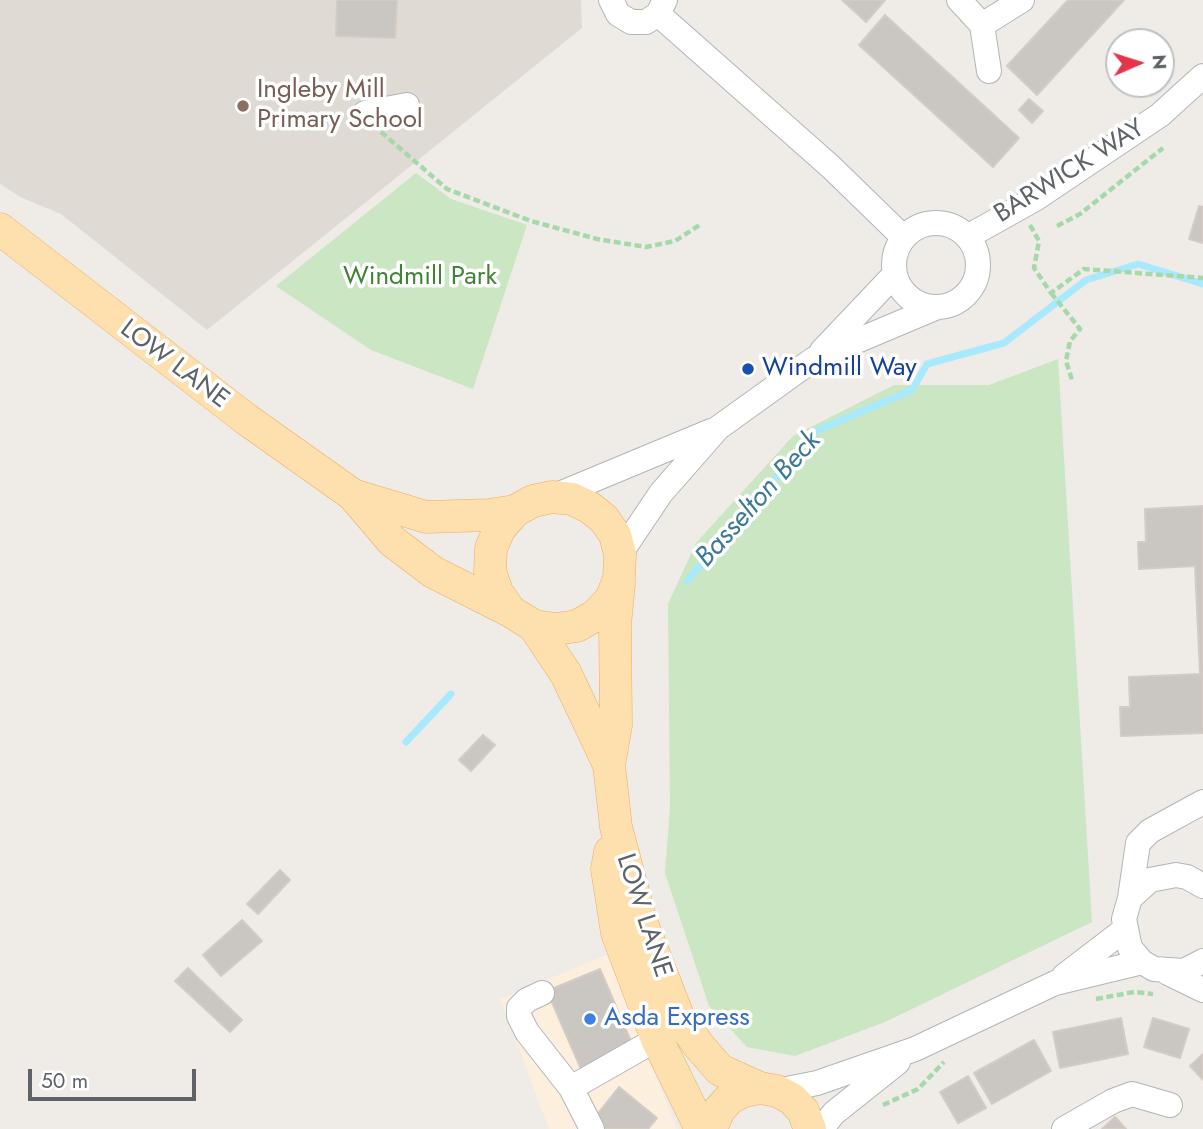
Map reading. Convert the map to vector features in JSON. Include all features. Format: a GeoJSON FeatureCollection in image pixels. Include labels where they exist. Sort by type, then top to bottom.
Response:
{"type":"FeatureCollection","features":[{"type":"Feature","properties":{"kind":"main road","name":"LOW LANE"},"geometry":{"type":"LineString","coordinates":[[0,229],[246,419],[353,495],[392,541],[432,572],[522,618],[566,674],[609,765]]}},
{"type":"Feature","properties":{"kind":"main road","name":"LOW LANE"},"geometry":{"type":"LineString","coordinates":[[353,495],[426,517],[489,516],[515,511]]}},
{"type":"Feature","properties":{"kind":"main road"},"geometry":{"type":"LineString","coordinates":[[552,497],[572,499],[589,507],[604,519],[615,535],[620,566],[611,599],[596,615],[577,625],[556,629],[522,618],[497,592],[490,571],[491,548],[500,528],[515,511],[533,501],[552,497]]}},
{"type":"Feature","properties":{"kind":"main road","name":"LOW LANE"},"geometry":{"type":"LineString","coordinates":[[620,566],[615,625],[616,725],[609,765],[615,827],[641,921],[678,1016],[720,1070],[792,1099],[803,1111],[810,1129]]}},
{"type":"Feature","properties":{"kind":"main road","name":"LOW LANE"},"geometry":{"type":"LineString","coordinates":[[615,827],[607,869],[617,933],[657,1039],[683,1098],[701,1129]]}},
{"type":"Feature","properties":{"kind":"main road"},"geometry":{"type":"LineString","coordinates":[[710,1129],[719,1110],[730,1098],[744,1091],[769,1090]]}},
{"type":"Feature","properties":{"kind":"street"},"geometry":{"type":"LineString","coordinates":[[611,0],[618,14],[631,22],[646,22],[662,7],[904,237]]}},
{"type":"Feature","properties":{"kind":"street"},"geometry":{"type":"LineString","coordinates":[[959,0],[982,25],[989,71]]}},
{"type":"Feature","properties":{"kind":"street"},"geometry":{"type":"LineString","coordinates":[[982,25],[1022,0]]}},
{"type":"Feature","properties":{"kind":"street","name":"BARWICK WAY"},"geometry":{"type":"LineString","coordinates":[[967,237],[1020,207],[1160,115],[1203,76]]}},
{"type":"Feature","properties":{"kind":"street"},"geometry":{"type":"LineString","coordinates":[[365,113],[407,105]]}},
{"type":"Feature","properties":{"kind":"street"},"geometry":{"type":"LineString","coordinates":[[814,359],[935,308],[951,305],[965,296],[975,283],[978,267],[975,250],[967,237],[953,227],[936,223],[918,227],[904,237],[894,261],[895,274],[903,291],[917,303],[935,308]]}},
{"type":"Feature","properties":{"kind":"street"},"geometry":{"type":"LineString","coordinates":[[552,497],[718,428],[814,359],[895,274]]}},
{"type":"Feature","properties":{"kind":"street"},"geometry":{"type":"LineString","coordinates":[[620,566],[662,493],[718,428]]}},
{"type":"Feature","properties":{"kind":"street"},"geometry":{"type":"LineString","coordinates":[[1203,802],[1150,831],[1138,843],[1124,930],[1130,948],[1165,984],[1203,990]]}},
{"type":"Feature","properties":{"kind":"street"},"geometry":{"type":"LineString","coordinates":[[1130,898],[1150,880],[1203,871]]}},
{"type":"Feature","properties":{"kind":"street"},"geometry":{"type":"LineString","coordinates":[[1176,875],[1187,877],[1203,886]]}},
{"type":"Feature","properties":{"kind":"street"},"geometry":{"type":"LineString","coordinates":[[1055,983],[1124,930]]}},
{"type":"Feature","properties":{"kind":"street"},"geometry":{"type":"LineString","coordinates":[[1165,984],[1203,961]]}},
{"type":"Feature","properties":{"kind":"street"},"geometry":{"type":"LineString","coordinates":[[769,1090],[817,1083],[915,1049],[1055,983],[1142,962]]}},
{"type":"Feature","properties":{"kind":"street"},"geometry":{"type":"LineString","coordinates":[[542,993],[527,1000],[519,1008],[519,1016],[527,1032],[571,1088],[592,1129]]}},
{"type":"Feature","properties":{"kind":"street"},"geometry":{"type":"LineString","coordinates":[[571,1088],[657,1039]]}},
{"type":"Feature","properties":{"kind":"street"},"geometry":{"type":"LineString","coordinates":[[821,1129],[834,1113],[915,1049]]}},
{"type":"Feature","properties":{"kind":"street"},"geometry":{"type":"LineString","coordinates":[[1064,1129],[1132,1094],[1170,1105]]}},
{"type":"Feature","properties":{"kind":"path"},"geometry":{"type":"LineString","coordinates":[[365,113],[372,124],[447,189],[531,221],[597,239],[646,247],[675,241],[701,223]]}},
{"type":"Feature","properties":{"kind":"path"},"geometry":{"type":"LineString","coordinates":[[1057,226],[1098,200],[1164,148]]}},
{"type":"Feature","properties":{"kind":"path"},"geometry":{"type":"LineString","coordinates":[[1020,207],[1038,241],[1034,268],[1080,329],[1070,341],[1066,361],[1072,380]]}},
{"type":"Feature","properties":{"kind":"path"},"geometry":{"type":"LineString","coordinates":[[1051,293],[1084,269],[1203,278]]}},
{"type":"Feature","properties":{"kind":"path"},"geometry":{"type":"LineString","coordinates":[[1089,1000],[1165,984]]}},
{"type":"Feature","properties":{"kind":"path"},"geometry":{"type":"LineString","coordinates":[[878,1107],[918,1088],[948,1057]]}},
{"type":"Feature","properties":{"kind":"shaded area","name":"Ingleby Mill Primary School"},"geometry":{"type":"Polygon","coordinates":[[[0,0],[581,0],[582,28],[207,330],[61,214],[20,197],[0,184],[0,0]]]}},
{"type":"Feature","properties":{"kind":"shaded area"},"geometry":{"type":"Polygon","coordinates":[[[607,955],[677,1129],[549,1129],[500,999],[607,955]]]}},
{"type":"Feature","properties":{"kind":"green space","name":"Windmill Park"},"geometry":{"type":"Polygon","coordinates":[[[416,173],[451,199],[527,225],[473,389],[371,350],[276,286],[416,173]]]}},
{"type":"Feature","properties":{"kind":"green space"},"geometry":{"type":"Polygon","coordinates":[[[1058,359],[1092,922],[885,1022],[795,1056],[747,1047],[709,1006],[665,873],[670,807],[668,604],[696,543],[793,436],[894,385],[989,385],[1058,359]]]}},
{"type":"Feature","properties":{"kind":"building"},"geometry":{"type":"Polygon","coordinates":[[[337,0],[397,0],[395,38],[336,36],[337,0]]]}},
{"type":"Feature","properties":{"kind":"building"},"geometry":{"type":"Polygon","coordinates":[[[842,0],[885,0],[866,22],[842,0]]]}},
{"type":"Feature","properties":{"kind":"building"},"geometry":{"type":"Polygon","coordinates":[[[1068,0],[1124,0],[1037,95],[1007,66],[1068,0]]]}},
{"type":"Feature","properties":{"kind":"building"},"geometry":{"type":"Polygon","coordinates":[[[885,15],[1019,138],[993,167],[859,45],[885,15]]]}},
{"type":"Feature","properties":{"kind":"building"},"geometry":{"type":"Polygon","coordinates":[[[1029,99],[1043,111],[1032,123],[1019,110],[1029,99]]]}},
{"type":"Feature","properties":{"kind":"building"},"geometry":{"type":"Polygon","coordinates":[[[1199,206],[1203,207],[1203,243],[1189,239],[1199,206]]]}},
{"type":"Feature","properties":{"kind":"building"},"geometry":{"type":"Polygon","coordinates":[[[1203,506],[1203,733],[1121,736],[1120,707],[1130,707],[1129,677],[1200,674],[1195,566],[1139,569],[1138,542],[1146,542],[1145,509],[1203,506]]]}},
{"type":"Feature","properties":{"kind":"building"},"geometry":{"type":"Polygon","coordinates":[[[483,735],[495,745],[471,771],[459,760],[483,735]]]}},
{"type":"Feature","properties":{"kind":"building"},"geometry":{"type":"Polygon","coordinates":[[[280,870],[290,880],[258,914],[247,904],[280,870]]]}},
{"type":"Feature","properties":{"kind":"building"},"geometry":{"type":"Polygon","coordinates":[[[242,920],[262,941],[221,976],[203,955],[242,920]]]}},
{"type":"Feature","properties":{"kind":"building"},"geometry":{"type":"Polygon","coordinates":[[[188,968],[242,1020],[230,1032],[175,981],[188,968]]]}},
{"type":"Feature","properties":{"kind":"building","name":"Asda Express"},"geometry":{"type":"Polygon","coordinates":[[[600,969],[633,1046],[581,1069],[547,991],[600,969]]]}},
{"type":"Feature","properties":{"kind":"building"},"geometry":{"type":"Polygon","coordinates":[[[1121,1018],[1128,1054],[1060,1068],[1053,1032],[1121,1018]]]}},
{"type":"Feature","properties":{"kind":"building"},"geometry":{"type":"Polygon","coordinates":[[[1153,1018],[1189,1029],[1180,1058],[1144,1047],[1153,1018]]]}},
{"type":"Feature","properties":{"kind":"building"},"geometry":{"type":"Polygon","coordinates":[[[1034,1040],[1051,1071],[992,1104],[974,1073],[1034,1040]]]}},
{"type":"Feature","properties":{"kind":"building"},"geometry":{"type":"Polygon","coordinates":[[[1203,1054],[1203,1080],[1190,1066],[1203,1054]]]}},
{"type":"Feature","properties":{"kind":"building"},"geometry":{"type":"Polygon","coordinates":[[[968,1076],[986,1108],[958,1123],[940,1092],[968,1076]]]}},
{"type":"Feature","properties":{"kind":"building"},"geometry":{"type":"Polygon","coordinates":[[[619,1087],[657,1118],[648,1129],[600,1129],[591,1122],[619,1087]]]}},
{"type":"Feature","properties":{"kind":"building"},"geometry":{"type":"Polygon","coordinates":[[[1115,1117],[1126,1129],[1102,1129],[1115,1117]]]}},
{"type":"Feature","properties":{"kind":"waterway","name":"Basselton Beck"},"geometry":{"type":"LineString","coordinates":[[687,581],[816,431],[912,390],[927,364],[1004,343],[1086,280],[1138,264],[1203,284]]}},
{"type":"Feature","properties":{"kind":"waterway","name":"Basselton Beck"},"geometry":{"type":"LineString","coordinates":[[406,742],[451,694]]}},
{"type":"Feature","properties":{"kind":"place","name":"Ingleby Mill Primary School"},"geometry":{"type":"Point","coordinates":[243,106]}},
{"type":"Feature","properties":{"kind":"place","name":"Windmill Way"},"geometry":{"type":"Point","coordinates":[748,369]}},
{"type":"Feature","properties":{"kind":"place","name":"Asda Express"},"geometry":{"type":"Point","coordinates":[590,1019]}}]}
